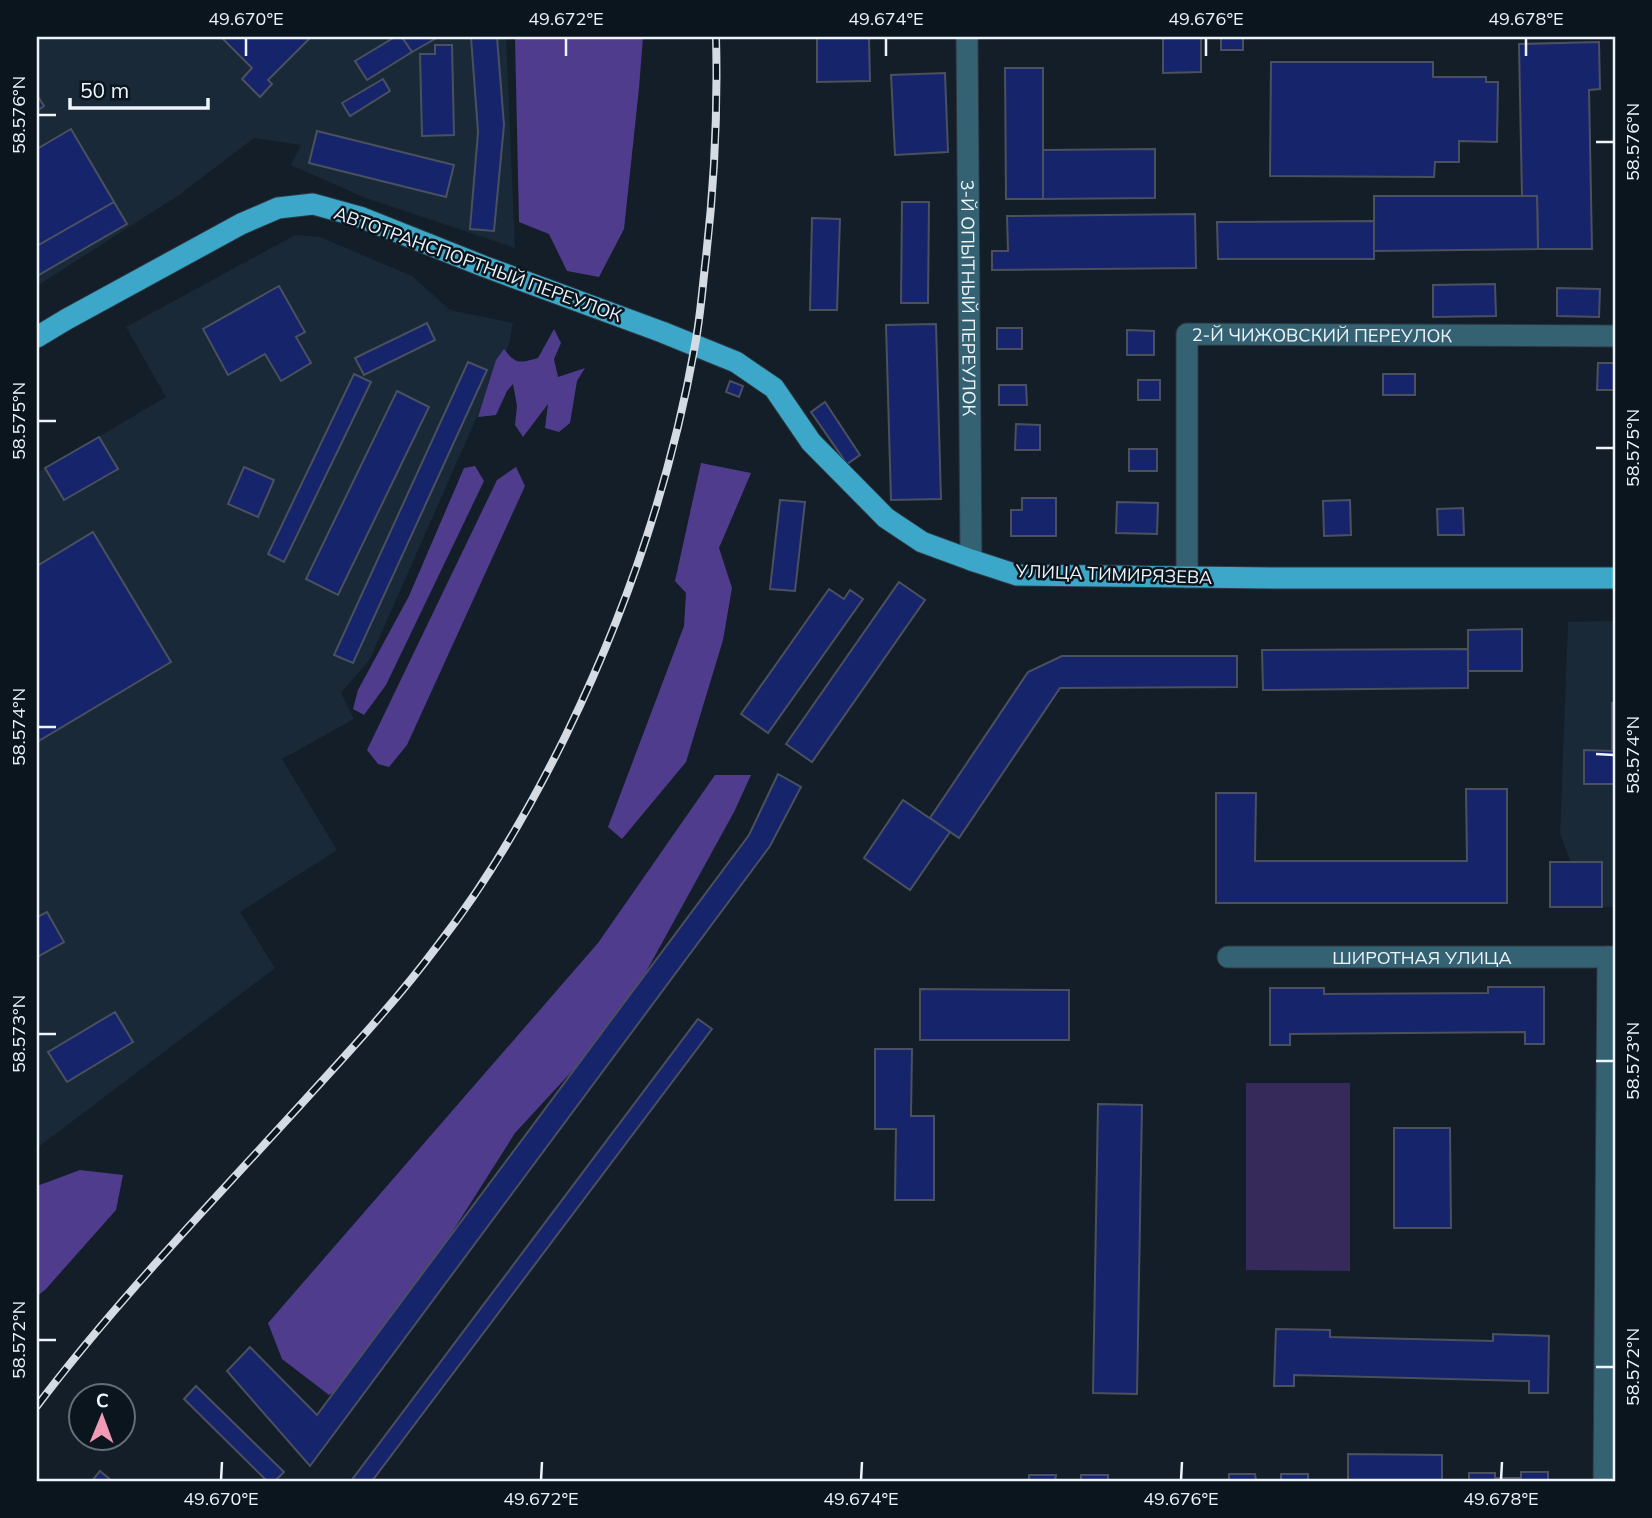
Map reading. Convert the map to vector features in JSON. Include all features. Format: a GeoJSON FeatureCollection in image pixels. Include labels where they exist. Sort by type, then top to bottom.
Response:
{"type":"FeatureCollection","features":[{"type":"Feature","properties":{"kind":"main road","name":"АВТОТРАНСПОРТНЫЙ ПЕРЕУЛОК"},"geometry":{"type":"LineString","coordinates":[[37,337],[241,224],[278,208],[313,204],[360,217],[695,345]]}},
{"type":"Feature","properties":{"kind":"main road","name":"УЛИЦА ТИМИРЯЗЕВА"},"geometry":{"type":"LineString","coordinates":[[695,345],[736,362],[774,388],[811,442],[886,518],[922,542],[1017,575],[1615,578]]}},
{"type":"Feature","properties":{"kind":"street","name":"3-Й ОПЫТНЫЙ ПЕРЕУЛОК"},"geometry":{"type":"LineString","coordinates":[[967,37],[971,560]]}},
{"type":"Feature","properties":{"kind":"street","name":"2-Й ЧИЖОВСКИЙ ПЕРЕУЛОК"},"geometry":{"type":"LineString","coordinates":[[1187,577],[1187,334],[1615,336]]}},
{"type":"Feature","properties":{"kind":"street","name":"ШИРОТНАЯ УЛИЦА"},"geometry":{"type":"LineString","coordinates":[[1228,957],[1612,957]]}},
{"type":"Feature","properties":{"kind":"street"},"geometry":{"type":"LineString","coordinates":[[1604,1481],[1612,957]]}},
{"type":"Feature","properties":{"kind":"shaded area"},"geometry":{"type":"Polygon","coordinates":[[[37,37],[506,37],[515,248],[363,197],[291,165],[301,145],[254,138],[179,195],[37,286],[37,37]]]}},
{"type":"Feature","properties":{"kind":"shaded area"},"geometry":{"type":"Polygon","coordinates":[[[515,37],[643,37],[624,229],[599,277],[567,271],[549,234],[519,222],[515,37]]]}},
{"type":"Feature","properties":{"kind":"shaded area"},"geometry":{"type":"Polygon","coordinates":[[[295,235],[320,237],[412,276],[450,310],[513,323],[509,344],[370,659],[341,693],[354,719],[282,759],[337,850],[240,912],[275,968],[37,1148],[37,473],[166,397],[126,327],[295,235]]]}},
{"type":"Feature","properties":{"kind":"shaded area"},"geometry":{"type":"Polygon","coordinates":[[[554,329],[561,343],[554,359],[558,377],[585,368],[577,381],[570,423],[559,432],[545,428],[548,404],[523,437],[515,425],[517,406],[513,384],[496,415],[478,417],[496,360],[504,349],[519,361],[538,358],[554,329]]]}},
{"type":"Feature","properties":{"kind":"shaded area"},"geometry":{"type":"Polygon","coordinates":[[[701,463],[751,473],[719,548],[732,588],[723,640],[686,762],[622,839],[608,827],[684,626],[686,593],[675,581],[701,463]]]}},
{"type":"Feature","properties":{"kind":"shaded area"},"geometry":{"type":"Polygon","coordinates":[[[475,466],[484,481],[386,685],[364,715],[353,709],[358,690],[409,596],[464,468],[475,466]]]}},
{"type":"Feature","properties":{"kind":"shaded area"},"geometry":{"type":"Polygon","coordinates":[[[516,467],[525,486],[407,745],[389,767],[378,764],[367,750],[497,480],[516,467]]]}},
{"type":"Feature","properties":{"kind":"shaded area"},"geometry":{"type":"Polygon","coordinates":[[[1615,621],[1615,907],[1602,907],[1602,863],[1571,862],[1560,834],[1568,622],[1615,621]]]}},
{"type":"Feature","properties":{"kind":"shaded area"},"geometry":{"type":"Polygon","coordinates":[[[715,775],[751,775],[734,812],[646,972],[610,1030],[515,1133],[361,1376],[329,1395],[282,1359],[268,1323],[598,943],[715,775]]]}},
{"type":"Feature","properties":{"kind":"shaded area"},"geometry":{"type":"Polygon","coordinates":[[[1246,1083],[1350,1083],[1350,1271],[1246,1270],[1246,1083]]]}},
{"type":"Feature","properties":{"kind":"shaded area"},"geometry":{"type":"Polygon","coordinates":[[[80,1170],[123,1175],[116,1210],[37,1296],[37,1186],[80,1170]]]}},
{"type":"Feature","properties":{"kind":"building"},"geometry":{"type":"Polygon","coordinates":[[[221,37],[311,37],[268,80],[272,84],[260,97],[242,79],[252,68],[221,37]]]}},
{"type":"Feature","properties":{"kind":"building"},"geometry":{"type":"Polygon","coordinates":[[[395,37],[402,37],[412,52],[367,80],[355,61],[395,37]]]}},
{"type":"Feature","properties":{"kind":"building"},"geometry":{"type":"Polygon","coordinates":[[[402,37],[438,37],[412,52],[402,37]]]}},
{"type":"Feature","properties":{"kind":"building"},"geometry":{"type":"Polygon","coordinates":[[[471,37],[497,37],[504,125],[494,231],[470,229],[478,132],[471,37]]]}},
{"type":"Feature","properties":{"kind":"building"},"geometry":{"type":"Polygon","coordinates":[[[817,37],[869,37],[870,81],[817,82],[817,37]]]}},
{"type":"Feature","properties":{"kind":"building"},"geometry":{"type":"Polygon","coordinates":[[[1163,37],[1201,37],[1201,72],[1163,73],[1163,37]]]}},
{"type":"Feature","properties":{"kind":"building"},"geometry":{"type":"Polygon","coordinates":[[[1221,37],[1243,37],[1243,50],[1221,50],[1221,37]]]}},
{"type":"Feature","properties":{"kind":"building"},"geometry":{"type":"Polygon","coordinates":[[[1599,42],[1600,89],[1589,90],[1592,249],[1538,249],[1537,196],[1522,197],[1519,44],[1599,42]]]}},
{"type":"Feature","properties":{"kind":"building"},"geometry":{"type":"Polygon","coordinates":[[[435,45],[452,45],[454,135],[422,136],[420,54],[435,54],[435,45]]]}},
{"type":"Feature","properties":{"kind":"building"},"geometry":{"type":"Polygon","coordinates":[[[1271,62],[1433,62],[1433,77],[1486,77],[1486,82],[1498,82],[1497,142],[1459,141],[1459,162],[1435,162],[1434,177],[1270,176],[1271,62]]]}},
{"type":"Feature","properties":{"kind":"building"},"geometry":{"type":"Polygon","coordinates":[[[1005,68],[1043,68],[1043,199],[1006,199],[1005,68]]]}},
{"type":"Feature","properties":{"kind":"building"},"geometry":{"type":"Polygon","coordinates":[[[945,73],[948,152],[895,155],[891,75],[945,73]]]}},
{"type":"Feature","properties":{"kind":"building"},"geometry":{"type":"Polygon","coordinates":[[[383,79],[390,91],[350,116],[342,103],[383,79]]]}},
{"type":"Feature","properties":{"kind":"building"},"geometry":{"type":"Polygon","coordinates":[[[37,95],[44,106],[37,111],[37,95]]]}},
{"type":"Feature","properties":{"kind":"building"},"geometry":{"type":"Polygon","coordinates":[[[71,129],[114,202],[37,246],[37,149],[71,129]]]}},
{"type":"Feature","properties":{"kind":"building"},"geometry":{"type":"Polygon","coordinates":[[[317,131],[454,165],[446,197],[309,163],[317,131]]]}},
{"type":"Feature","properties":{"kind":"building"},"geometry":{"type":"Polygon","coordinates":[[[1155,149],[1155,198],[1043,199],[1043,150],[1155,149]]]}},
{"type":"Feature","properties":{"kind":"building"},"geometry":{"type":"Polygon","coordinates":[[[1374,196],[1537,196],[1538,249],[1374,251],[1374,196]]]}},
{"type":"Feature","properties":{"kind":"building"},"geometry":{"type":"Polygon","coordinates":[[[114,202],[127,224],[37,276],[37,246],[114,202]]]}},
{"type":"Feature","properties":{"kind":"building"},"geometry":{"type":"Polygon","coordinates":[[[902,202],[929,202],[928,303],[901,303],[902,202]]]}},
{"type":"Feature","properties":{"kind":"building"},"geometry":{"type":"Polygon","coordinates":[[[1195,214],[1196,268],[992,270],[992,251],[1008,251],[1007,216],[1195,214]]]}},
{"type":"Feature","properties":{"kind":"building"},"geometry":{"type":"Polygon","coordinates":[[[812,218],[840,219],[837,310],[810,310],[812,218]]]}},
{"type":"Feature","properties":{"kind":"building"},"geometry":{"type":"Polygon","coordinates":[[[1374,221],[1374,259],[1218,259],[1217,222],[1374,221]]]}},
{"type":"Feature","properties":{"kind":"building"},"geometry":{"type":"Polygon","coordinates":[[[1495,284],[1496,316],[1433,317],[1433,285],[1495,284]]]}},
{"type":"Feature","properties":{"kind":"building"},"geometry":{"type":"Polygon","coordinates":[[[279,286],[305,332],[296,337],[311,363],[281,381],[265,354],[228,375],[203,329],[279,286]]]}},
{"type":"Feature","properties":{"kind":"building"},"geometry":{"type":"Polygon","coordinates":[[[1557,288],[1600,289],[1599,317],[1557,316],[1557,288]]]}},
{"type":"Feature","properties":{"kind":"building"},"geometry":{"type":"Polygon","coordinates":[[[427,323],[435,340],[364,375],[355,358],[427,323]]]}},
{"type":"Feature","properties":{"kind":"building"},"geometry":{"type":"Polygon","coordinates":[[[936,324],[941,499],[891,500],[886,325],[936,324]]]}},
{"type":"Feature","properties":{"kind":"building"},"geometry":{"type":"Polygon","coordinates":[[[997,328],[1022,328],[1022,349],[997,349],[997,328]]]}},
{"type":"Feature","properties":{"kind":"building"},"geometry":{"type":"Polygon","coordinates":[[[1127,330],[1154,331],[1154,355],[1127,355],[1127,330]]]}},
{"type":"Feature","properties":{"kind":"building"},"geometry":{"type":"Polygon","coordinates":[[[468,362],[487,370],[353,663],[334,655],[468,362]]]}},
{"type":"Feature","properties":{"kind":"building"},"geometry":{"type":"Polygon","coordinates":[[[1598,363],[1615,363],[1615,390],[1597,390],[1598,363]]]}},
{"type":"Feature","properties":{"kind":"building"},"geometry":{"type":"Polygon","coordinates":[[[354,374],[371,382],[284,562],[268,554],[354,374]]]}},
{"type":"Feature","properties":{"kind":"building"},"geometry":{"type":"Polygon","coordinates":[[[1383,374],[1415,374],[1415,395],[1383,395],[1383,374]]]}},
{"type":"Feature","properties":{"kind":"building"},"geometry":{"type":"Polygon","coordinates":[[[1138,380],[1160,380],[1160,400],[1138,400],[1138,380]]]}},
{"type":"Feature","properties":{"kind":"building"},"geometry":{"type":"Polygon","coordinates":[[[730,381],[743,386],[739,397],[726,392],[730,381]]]}},
{"type":"Feature","properties":{"kind":"building"},"geometry":{"type":"Polygon","coordinates":[[[999,385],[1026,385],[1027,405],[999,405],[999,385]]]}},
{"type":"Feature","properties":{"kind":"building"},"geometry":{"type":"Polygon","coordinates":[[[397,391],[429,407],[338,595],[306,579],[397,391]]]}},
{"type":"Feature","properties":{"kind":"building"},"geometry":{"type":"Polygon","coordinates":[[[825,402],[860,455],[847,464],[811,412],[825,402]]]}},
{"type":"Feature","properties":{"kind":"building"},"geometry":{"type":"Polygon","coordinates":[[[1016,424],[1040,425],[1040,450],[1015,450],[1016,424]]]}},
{"type":"Feature","properties":{"kind":"building"},"geometry":{"type":"Polygon","coordinates":[[[99,437],[118,469],[64,500],[45,468],[99,437]]]}},
{"type":"Feature","properties":{"kind":"building"},"geometry":{"type":"Polygon","coordinates":[[[1129,449],[1157,449],[1157,471],[1129,471],[1129,449]]]}},
{"type":"Feature","properties":{"kind":"building"},"geometry":{"type":"Polygon","coordinates":[[[244,467],[274,480],[258,517],[228,504],[244,467]]]}},
{"type":"Feature","properties":{"kind":"building"},"geometry":{"type":"Polygon","coordinates":[[[1022,498],[1056,498],[1056,536],[1011,536],[1011,510],[1022,510],[1022,498]]]}},
{"type":"Feature","properties":{"kind":"building"},"geometry":{"type":"Polygon","coordinates":[[[780,500],[805,502],[795,591],[770,589],[780,500]]]}},
{"type":"Feature","properties":{"kind":"building"},"geometry":{"type":"Polygon","coordinates":[[[1350,500],[1351,535],[1324,536],[1323,501],[1350,500]]]}},
{"type":"Feature","properties":{"kind":"building"},"geometry":{"type":"Polygon","coordinates":[[[1117,502],[1158,503],[1157,534],[1116,533],[1117,502]]]}},
{"type":"Feature","properties":{"kind":"building"},"geometry":{"type":"Polygon","coordinates":[[[1463,508],[1464,535],[1438,535],[1437,509],[1463,508]]]}},
{"type":"Feature","properties":{"kind":"building"},"geometry":{"type":"Polygon","coordinates":[[[93,532],[171,662],[37,742],[37,566],[93,532]]]}},
{"type":"Feature","properties":{"kind":"building"},"geometry":{"type":"Polygon","coordinates":[[[899,582],[925,600],[812,762],[786,744],[899,582]]]}},
{"type":"Feature","properties":{"kind":"building"},"geometry":{"type":"Polygon","coordinates":[[[829,589],[844,599],[850,590],[863,599],[768,733],[741,714],[829,589]]]}},
{"type":"Feature","properties":{"kind":"building"},"geometry":{"type":"Polygon","coordinates":[[[1522,629],[1522,671],[1468,671],[1468,630],[1522,629]]]}},
{"type":"Feature","properties":{"kind":"building"},"geometry":{"type":"Polygon","coordinates":[[[1468,649],[1468,688],[1263,690],[1262,650],[1468,649]]]}},
{"type":"Feature","properties":{"kind":"building"},"geometry":{"type":"Polygon","coordinates":[[[1062,656],[1237,656],[1237,687],[1060,688],[959,838],[930,818],[1028,672],[1062,656]]]}},
{"type":"Feature","properties":{"kind":"building"},"geometry":{"type":"Polygon","coordinates":[[[1612,703],[1615,703],[1615,784],[1584,784],[1584,750],[1612,751],[1612,703]]]}},
{"type":"Feature","properties":{"kind":"building"},"geometry":{"type":"Polygon","coordinates":[[[778,774],[801,787],[770,846],[310,1466],[227,1371],[250,1347],[317,1415],[749,835],[778,774]]]}},
{"type":"Feature","properties":{"kind":"building"},"geometry":{"type":"Polygon","coordinates":[[[1466,789],[1507,789],[1507,903],[1216,903],[1216,793],[1256,793],[1255,861],[1467,861],[1466,789]]]}},
{"type":"Feature","properties":{"kind":"building"},"geometry":{"type":"Polygon","coordinates":[[[903,800],[950,832],[910,890],[864,858],[903,800]]]}},
{"type":"Feature","properties":{"kind":"building"},"geometry":{"type":"Polygon","coordinates":[[[1550,862],[1602,862],[1602,907],[1550,907],[1550,862]]]}},
{"type":"Feature","properties":{"kind":"building"},"geometry":{"type":"Polygon","coordinates":[[[47,912],[64,942],[37,957],[37,917],[47,912]]]}},
{"type":"Feature","properties":{"kind":"building"},"geometry":{"type":"Polygon","coordinates":[[[1488,987],[1544,987],[1544,1044],[1525,1044],[1525,1032],[1290,1034],[1290,1045],[1270,1045],[1270,988],[1324,988],[1324,994],[1488,993],[1488,987]]]}},
{"type":"Feature","properties":{"kind":"building"},"geometry":{"type":"Polygon","coordinates":[[[920,989],[1069,990],[1069,1040],[920,1040],[920,989]]]}},
{"type":"Feature","properties":{"kind":"building"},"geometry":{"type":"Polygon","coordinates":[[[115,1012],[133,1042],[67,1082],[48,1052],[115,1012]]]}},
{"type":"Feature","properties":{"kind":"building"},"geometry":{"type":"Polygon","coordinates":[[[698,1019],[712,1029],[372,1481],[351,1481],[698,1019]]]}},
{"type":"Feature","properties":{"kind":"building"},"geometry":{"type":"Polygon","coordinates":[[[875,1049],[912,1049],[911,1116],[934,1116],[934,1200],[895,1200],[896,1129],[875,1129],[875,1049]]]}},
{"type":"Feature","properties":{"kind":"building"},"geometry":{"type":"Polygon","coordinates":[[[1098,1104],[1142,1105],[1137,1394],[1093,1393],[1098,1104]]]}},
{"type":"Feature","properties":{"kind":"building"},"geometry":{"type":"Polygon","coordinates":[[[1394,1128],[1450,1128],[1451,1228],[1394,1228],[1394,1128]]]}},
{"type":"Feature","properties":{"kind":"building"},"geometry":{"type":"Polygon","coordinates":[[[1276,1329],[1330,1330],[1330,1337],[1493,1341],[1493,1334],[1549,1336],[1548,1393],[1529,1393],[1529,1381],[1294,1375],[1294,1386],[1274,1386],[1276,1329]]]}},
{"type":"Feature","properties":{"kind":"building"},"geometry":{"type":"Polygon","coordinates":[[[196,1386],[284,1472],[275,1481],[267,1481],[184,1399],[196,1386]]]}},
{"type":"Feature","properties":{"kind":"building"},"geometry":{"type":"Polygon","coordinates":[[[1348,1454],[1442,1455],[1442,1481],[1348,1481],[1348,1454]]]}},
{"type":"Feature","properties":{"kind":"building"},"geometry":{"type":"Polygon","coordinates":[[[100,1471],[112,1481],[92,1481],[100,1471]]]}},
{"type":"Feature","properties":{"kind":"building"},"geometry":{"type":"Polygon","coordinates":[[[1521,1472],[1548,1472],[1548,1481],[1469,1481],[1469,1473],[1495,1473],[1495,1478],[1521,1478],[1521,1472]]]}},
{"type":"Feature","properties":{"kind":"building"},"geometry":{"type":"Polygon","coordinates":[[[1229,1474],[1255,1474],[1256,1480],[1281,1480],[1281,1474],[1308,1474],[1308,1481],[1229,1481],[1229,1474]]]}},
{"type":"Feature","properties":{"kind":"building"},"geometry":{"type":"Polygon","coordinates":[[[1029,1475],[1056,1475],[1055,1481],[1029,1481],[1029,1475]]]}},
{"type":"Feature","properties":{"kind":"building"},"geometry":{"type":"Polygon","coordinates":[[[1081,1475],[1108,1475],[1108,1481],[1081,1481],[1081,1475]]]}},
{"type":"Feature","properties":{"kind":"railway"},"geometry":{"type":"LineString","coordinates":[[37,1406],[137,1284],[362,1037],[424,964],[491,870],[523,817],[566,735],[608,641],[644,545],[685,396],[698,325],[711,209],[716,123],[716,37]]}}]}
